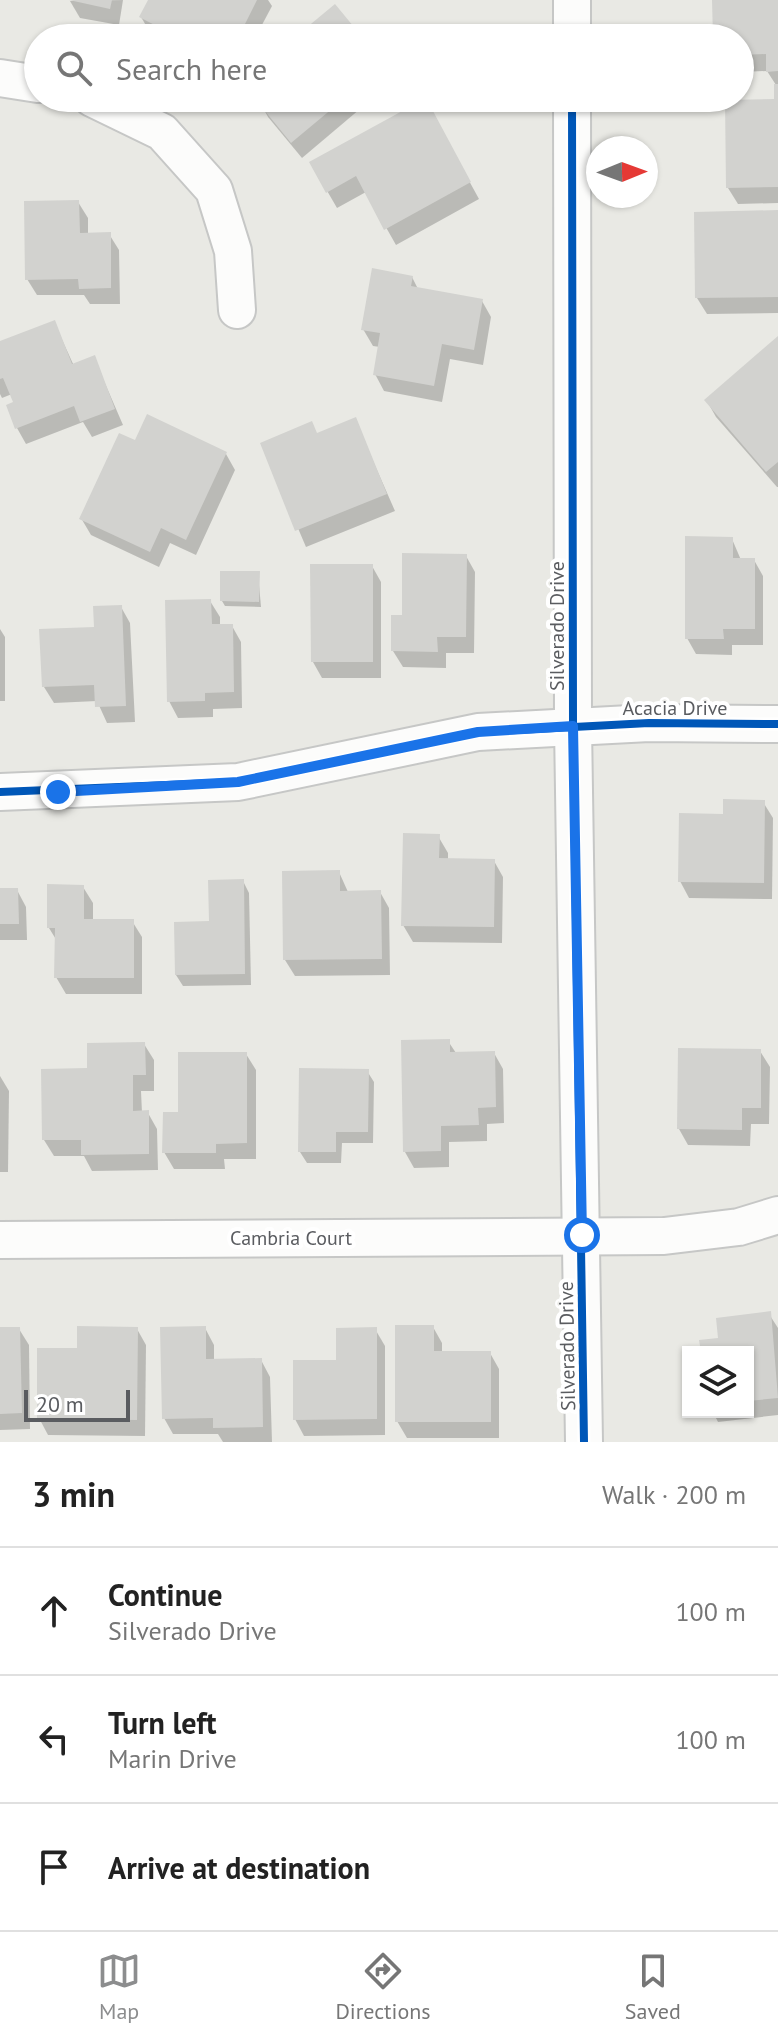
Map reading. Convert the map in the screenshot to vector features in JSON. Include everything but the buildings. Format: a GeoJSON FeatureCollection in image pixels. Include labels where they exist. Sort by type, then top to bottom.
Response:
{"type":"FeatureCollection","features":[{"type":"Feature","properties":{"kind":"street"},"geometry":{"type":"LineString","coordinates":[[572,0],[572,24]]}},
{"type":"Feature","properties":{"kind":"street"},"geometry":{"type":"LineString","coordinates":[[0,78],[24,82]]}},
{"type":"Feature","properties":{"kind":"street"},"geometry":{"type":"LineString","coordinates":[[121,112],[162,132],[214,190],[233,251],[237,310]]}},
{"type":"Feature","properties":{"kind":"street","name":"Silverado Drive"},"geometry":{"type":"LineString","coordinates":[[572,112],[573,726],[584,1442]]}},
{"type":"Feature","properties":{"kind":"street","name":"Acacia Drive"},"geometry":{"type":"LineString","coordinates":[[0,792],[238,782],[478,732],[573,726],[778,724]]}},
{"type":"Feature","properties":{"kind":"street","name":"Cambria Court"},"geometry":{"type":"LineString","coordinates":[[0,1240],[664,1236],[739,1227],[778,1215]]}},
{"type":"Feature","properties":{"kind":"cycle path"},"geometry":{"type":"LineString","coordinates":[[572,112],[573,726],[584,1442]]}},
{"type":"Feature","properties":{"kind":"cycle path"},"geometry":{"type":"LineString","coordinates":[[0,792],[238,782],[478,732],[649,723],[778,724]]}},
{"type":"Feature","properties":{"kind":"route"},"geometry":{"type":"LineString","coordinates":[[58,792],[238,782],[478,732],[573,726],[582,1235]]}}]}
